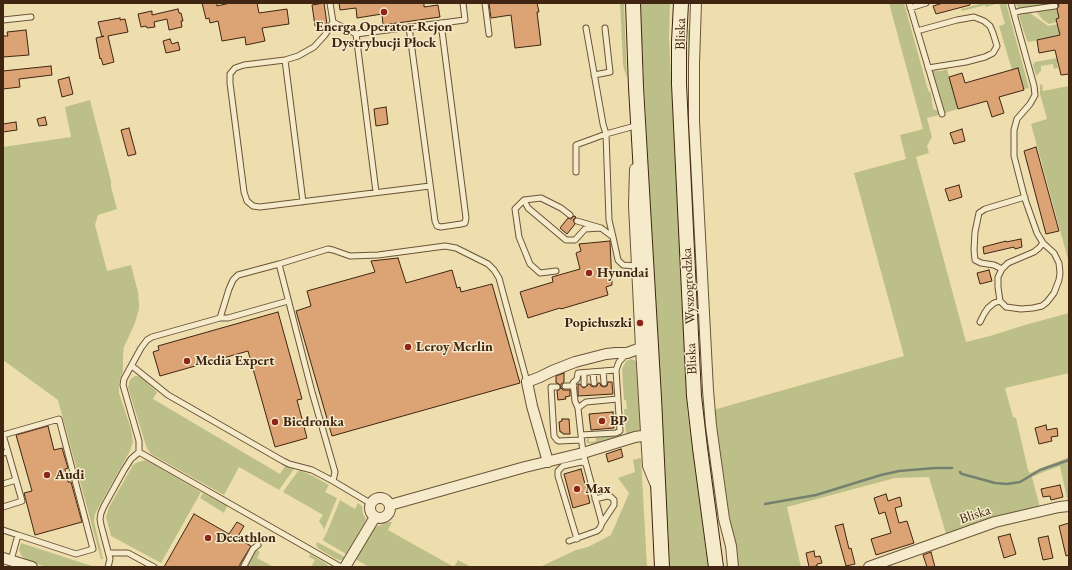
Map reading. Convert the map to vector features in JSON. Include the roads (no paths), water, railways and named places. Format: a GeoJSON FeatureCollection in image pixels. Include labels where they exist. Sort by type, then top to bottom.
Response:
{"type":"FeatureCollection","features":[{"type":"Feature","properties":{"kind":"main road"},"geometry":{"type":"LineString","coordinates":[[633,3],[636,87],[662,567]]}},
{"type":"Feature","properties":{"kind":"main road","name":"Wyszogrodzka"},"geometry":{"type":"LineString","coordinates":[[681,3],[679,84],[694,396],[716,567]]}},
{"type":"Feature","properties":{"kind":"street","name":"Bliska"},"geometry":{"type":"LineString","coordinates":[[696,3],[694,48],[694,121],[708,390],[711,426],[724,519],[731,546],[733,567]]}},
{"type":"Feature","properties":{"kind":"street"},"geometry":{"type":"LineString","coordinates":[[636,87],[634,205],[641,348],[648,466],[658,491]]}},
{"type":"Feature","properties":{"kind":"street"},"geometry":{"type":"LineString","coordinates":[[548,462],[532,406],[527,382],[575,362],[606,354],[627,354],[641,348]]}},
{"type":"Feature","properties":{"kind":"street"},"geometry":{"type":"LineString","coordinates":[[390,505],[583,453],[635,437],[647,437]]}},
{"type":"Feature","properties":{"kind":"street"},"geometry":{"type":"LineString","coordinates":[[381,497],[390,505],[390,511],[386,516],[381,518],[375,517],[371,512],[370,503],[374,499],[381,497]]}},
{"type":"Feature","properties":{"kind":"street","name":"Bliska"},"geometry":{"type":"LineString","coordinates":[[869,567],[995,522],[1069,506]]}},
{"type":"Feature","properties":{"kind":"street"},"geometry":{"type":"LineString","coordinates":[[345,567],[375,517]]}},
{"type":"Feature","properties":{"kind":"street"},"geometry":{"type":"LineString","coordinates":[[7,559],[32,567]]}},
{"type":"Feature","properties":{"kind":"lane"},"geometry":{"type":"LineString","coordinates":[[330,3],[333,22],[325,35],[314,47],[298,56],[285,60],[244,65],[235,68],[230,74],[244,192],[247,201],[253,206],[260,208],[430,186]]}},
{"type":"Feature","properties":{"kind":"lane"},"geometry":{"type":"LineString","coordinates":[[333,22],[356,34],[465,20],[463,3]]}},
{"type":"Feature","properties":{"kind":"lane"},"geometry":{"type":"LineString","coordinates":[[485,3],[489,34]]}},
{"type":"Feature","properties":{"kind":"lane"},"geometry":{"type":"LineString","coordinates":[[926,3],[910,6],[942,114]]}},
{"type":"Feature","properties":{"kind":"lane"},"geometry":{"type":"LineString","coordinates":[[1011,3],[1036,95],[1018,119],[1014,130],[1014,156],[1037,233],[1043,243],[1054,253],[1059,263],[1059,280],[1054,293],[1042,306],[1021,309],[1006,307],[1000,301],[998,287],[998,277],[1002,269],[1008,263],[1034,252],[1043,243]]}},
{"type":"Feature","properties":{"kind":"lane"},"geometry":{"type":"LineString","coordinates":[[1014,13],[1056,6]]}},
{"type":"Feature","properties":{"kind":"lane"},"geometry":{"type":"LineString","coordinates":[[3,20],[31,17]]}},
{"type":"Feature","properties":{"kind":"lane"},"geometry":{"type":"LineString","coordinates":[[917,31],[957,20],[974,18],[984,21],[990,26],[997,46],[993,53],[986,57],[928,68]]}},
{"type":"Feature","properties":{"kind":"lane"},"geometry":{"type":"LineString","coordinates":[[409,27],[435,221],[437,226],[441,227],[465,223],[466,218],[440,23]]}},
{"type":"Feature","properties":{"kind":"lane"},"geometry":{"type":"LineString","coordinates":[[586,28],[602,124],[606,134],[609,220],[618,260],[624,265],[637,266]]}},
{"type":"Feature","properties":{"kind":"lane"},"geometry":{"type":"LineString","coordinates":[[594,74],[610,72],[605,28]]}},
{"type":"Feature","properties":{"kind":"lane"},"geometry":{"type":"LineString","coordinates":[[356,34],[376,192]]}},
{"type":"Feature","properties":{"kind":"lane"},"geometry":{"type":"LineString","coordinates":[[285,60],[304,202]]}},
{"type":"Feature","properties":{"kind":"lane"},"geometry":{"type":"LineString","coordinates":[[576,172],[576,145],[606,134],[635,126]]}},
{"type":"Feature","properties":{"kind":"lane"},"geometry":{"type":"LineString","coordinates":[[1002,269],[994,265],[981,263],[975,260],[975,232],[979,213],[984,209],[1025,197]]}},
{"type":"Feature","properties":{"kind":"lane"},"geometry":{"type":"LineString","coordinates":[[556,271],[540,273],[530,264],[519,238],[515,209],[524,200],[541,198],[561,208],[570,215]]}},
{"type":"Feature","properties":{"kind":"lane"},"geometry":{"type":"LineString","coordinates":[[524,200],[528,208],[566,240],[575,240],[584,229],[601,228]]}},
{"type":"Feature","properties":{"kind":"lane"},"geometry":{"type":"LineString","coordinates":[[577,221],[601,228],[613,237]]}},
{"type":"Feature","properties":{"kind":"lane"},"geometry":{"type":"LineString","coordinates":[[220,318],[229,289],[233,280],[238,276],[328,249],[350,256],[378,256],[445,246],[456,248],[488,264],[499,278],[527,382]]}},
{"type":"Feature","properties":{"kind":"lane"},"geometry":{"type":"LineString","coordinates":[[279,264],[312,392],[335,472],[333,481]]}},
{"type":"Feature","properties":{"kind":"lane"},"geometry":{"type":"LineString","coordinates":[[108,567],[110,559],[109,553],[100,519],[104,506],[124,470],[131,459],[139,452],[139,441],[123,385],[124,379],[141,348],[147,340],[152,337],[288,301]]}},
{"type":"Feature","properties":{"kind":"lane"},"geometry":{"type":"LineString","coordinates":[[980,322],[988,308],[1000,301]]}},
{"type":"Feature","properties":{"kind":"lane"},"geometry":{"type":"LineString","coordinates":[[557,387],[551,387],[554,436],[557,440],[559,441],[616,433],[620,431],[616,370],[619,362],[627,354]]}},
{"type":"Feature","properties":{"kind":"lane"},"geometry":{"type":"LineString","coordinates":[[575,362],[581,373],[584,384]]}},
{"type":"Feature","properties":{"kind":"lane"},"geometry":{"type":"LineString","coordinates":[[132,366],[168,395],[284,462],[312,470],[370,503]]}},
{"type":"Feature","properties":{"kind":"lane"},"geometry":{"type":"LineString","coordinates":[[602,523],[583,453],[578,408],[575,401],[573,383],[581,373],[616,370]]}},
{"type":"Feature","properties":{"kind":"lane"},"geometry":{"type":"LineString","coordinates":[[603,371],[604,383]]}},
{"type":"Feature","properties":{"kind":"lane"},"geometry":{"type":"LineString","coordinates":[[594,372],[594,383]]}},
{"type":"Feature","properties":{"kind":"lane"},"geometry":{"type":"LineString","coordinates":[[565,386],[574,386]]}},
{"type":"Feature","properties":{"kind":"lane"},"geometry":{"type":"LineString","coordinates":[[595,395],[596,401]]}},
{"type":"Feature","properties":{"kind":"lane"},"geometry":{"type":"LineString","coordinates":[[585,396],[586,402]]}},
{"type":"Feature","properties":{"kind":"lane"},"geometry":{"type":"LineString","coordinates":[[578,408],[586,402],[596,401],[605,397],[618,399]]}},
{"type":"Feature","properties":{"kind":"lane"},"geometry":{"type":"LineString","coordinates":[[3,507],[22,501],[6,453],[3,435],[59,419],[93,549],[76,554],[3,530]]}},
{"type":"Feature","properties":{"kind":"lane"},"geometry":{"type":"LineString","coordinates":[[139,452],[341,567]]}},
{"type":"Feature","properties":{"kind":"lane"},"geometry":{"type":"LineString","coordinates":[[577,538],[558,476],[558,471],[563,466],[580,462],[586,463]]}},
{"type":"Feature","properties":{"kind":"lane"},"geometry":{"type":"LineString","coordinates":[[3,484],[16,480]]}},
{"type":"Feature","properties":{"kind":"lane"},"geometry":{"type":"LineString","coordinates":[[570,541],[597,531],[614,505],[614,500],[611,497],[607,496],[595,499]]}},
{"type":"Feature","properties":{"kind":"lane"},"geometry":{"type":"LineString","coordinates":[[7,559],[18,535]]}},
{"type":"Feature","properties":{"kind":"lane"},"geometry":{"type":"LineString","coordinates":[[244,566],[253,549],[258,545]]}},
{"type":"Feature","properties":{"kind":"lane"},"geometry":{"type":"LineString","coordinates":[[109,553],[128,553],[154,567]]}},
{"type":"Feature","properties":{"kind":"waterway"},"geometry":{"type":"LineString","coordinates":[[960,472],[962,474],[995,483],[1007,484],[1020,482],[1040,470],[1069,460]]}},
{"type":"Feature","properties":{"kind":"waterway"},"geometry":{"type":"LineString","coordinates":[[765,504],[816,495],[899,471],[952,468]]}},
{"type":"Feature","properties":{"kind":"place","name":"Energa Operator Rejon Dystrybucji Płock"},"geometry":{"type":"Point","coordinates":[384,12]}},
{"type":"Feature","properties":{"kind":"place","name":"Hyundai"},"geometry":{"type":"Point","coordinates":[589,273]}},
{"type":"Feature","properties":{"kind":"place","name":"Popiełuszki"},"geometry":{"type":"Point","coordinates":[640,323]}},
{"type":"Feature","properties":{"kind":"place","name":"Leroy Merlin"},"geometry":{"type":"Point","coordinates":[408,347]}},
{"type":"Feature","properties":{"kind":"place","name":"Media Expert"},"geometry":{"type":"Point","coordinates":[187,361]}},
{"type":"Feature","properties":{"kind":"place","name":"BP"},"geometry":{"type":"Point","coordinates":[602,421]}},
{"type":"Feature","properties":{"kind":"place","name":"Biedronka"},"geometry":{"type":"Point","coordinates":[275,422]}},
{"type":"Feature","properties":{"kind":"place","name":"Audi"},"geometry":{"type":"Point","coordinates":[47,475]}},
{"type":"Feature","properties":{"kind":"place","name":"Max"},"geometry":{"type":"Point","coordinates":[577,489]}},
{"type":"Feature","properties":{"kind":"place","name":"Decathlon"},"geometry":{"type":"Point","coordinates":[208,538]}}]}
